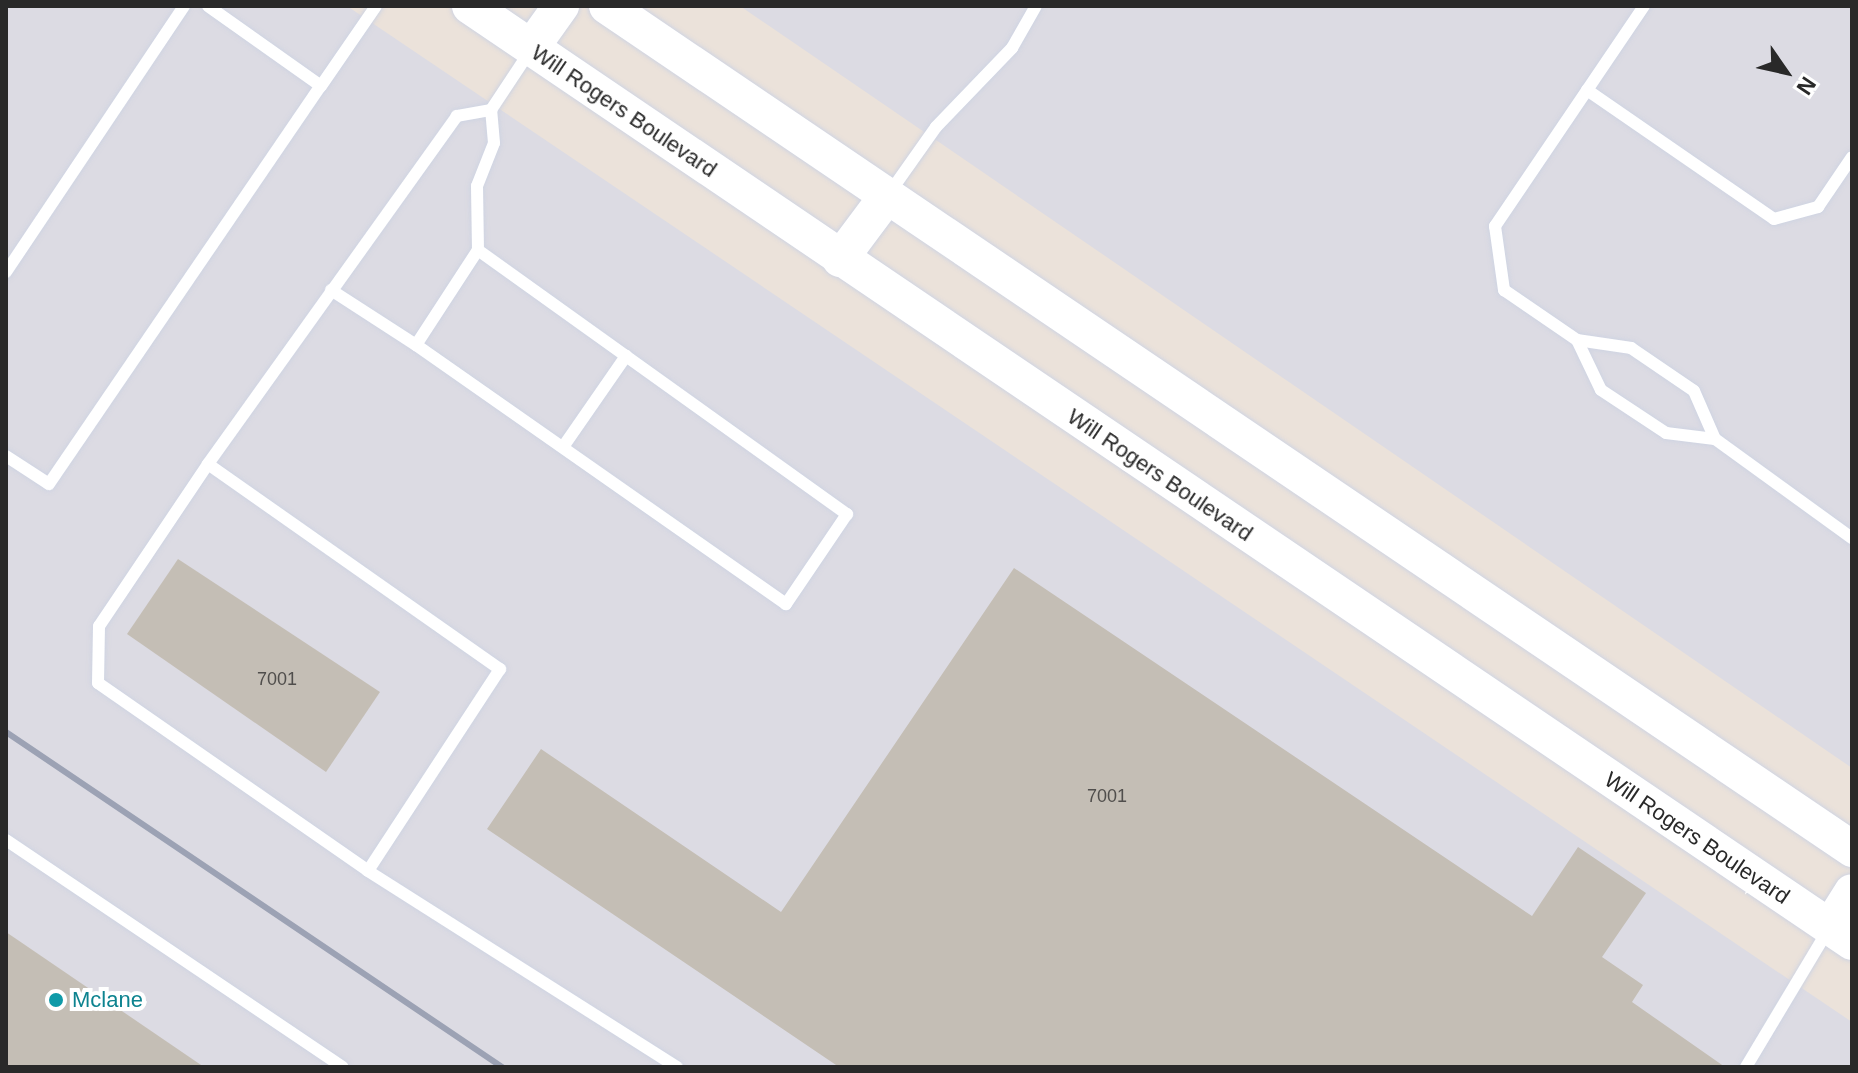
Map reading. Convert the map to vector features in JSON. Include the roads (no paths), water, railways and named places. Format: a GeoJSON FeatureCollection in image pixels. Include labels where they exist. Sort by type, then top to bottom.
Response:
{"type":"FeatureCollection","features":[{"type":"Feature","properties":{"kind":"main road","name":"Will Rogers Boulevard"},"geometry":{"type":"LineString","coordinates":[[470,6],[1841,935]]}},
{"type":"Feature","properties":{"kind":"main road"},"geometry":{"type":"LineString","coordinates":[[531,48],[561,6]]}},
{"type":"Feature","properties":{"kind":"main road"},"geometry":{"type":"LineString","coordinates":[[607,6],[1852,849]]}},
{"type":"Feature","properties":{"kind":"main road"},"geometry":{"type":"LineString","coordinates":[[840,259],[887,196]]}},
{"type":"Feature","properties":{"kind":"main road"},"geometry":{"type":"LineString","coordinates":[[1841,935],[1852,892]]}},
{"type":"Feature","properties":{"kind":"lane"},"geometry":{"type":"LineString","coordinates":[[6,272],[184,6]]}},
{"type":"Feature","properties":{"kind":"lane"},"geometry":{"type":"LineString","coordinates":[[208,6],[321,86]]}},
{"type":"Feature","properties":{"kind":"lane"},"geometry":{"type":"LineString","coordinates":[[6,456],[49,484],[376,6]]}},
{"type":"Feature","properties":{"kind":"lane"},"geometry":{"type":"LineString","coordinates":[[887,196],[936,127],[1012,48],[1036,6]]}},
{"type":"Feature","properties":{"kind":"lane"},"geometry":{"type":"LineString","coordinates":[[1644,6],[1495,226],[1504,290],[1577,340],[1631,348],[1694,391],[1715,439]]}},
{"type":"Feature","properties":{"kind":"lane"},"geometry":{"type":"LineString","coordinates":[[416,345],[478,250],[477,186],[494,143],[491,110],[531,48]]}},
{"type":"Feature","properties":{"kind":"lane"},"geometry":{"type":"LineString","coordinates":[[1587,90],[1774,219],[1818,207],[1852,157]]}},
{"type":"Feature","properties":{"kind":"lane"},"geometry":{"type":"LineString","coordinates":[[491,110],[457,116],[208,464],[99,626],[98,683],[368,871],[677,1067]]}},
{"type":"Feature","properties":{"kind":"lane"},"geometry":{"type":"LineString","coordinates":[[331,290],[416,345],[786,604],[847,514],[478,250]]}},
{"type":"Feature","properties":{"kind":"lane"},"geometry":{"type":"LineString","coordinates":[[1577,340],[1601,390],[1666,433],[1715,439],[1852,538]]}},
{"type":"Feature","properties":{"kind":"lane"},"geometry":{"type":"LineString","coordinates":[[563,447],[626,356]]}},
{"type":"Feature","properties":{"kind":"lane"},"geometry":{"type":"LineString","coordinates":[[208,464],[500,669],[368,871]]}},
{"type":"Feature","properties":{"kind":"lane"},"geometry":{"type":"LineString","coordinates":[[6,840],[343,1067]]}},
{"type":"Feature","properties":{"kind":"lane"},"geometry":{"type":"LineString","coordinates":[[1746,1067],[1841,935]]}},
{"type":"Feature","properties":{"kind":"railway"},"geometry":{"type":"LineString","coordinates":[[6,732],[502,1067]]}},
{"type":"Feature","properties":{"kind":"place","name":"Mclane"},"geometry":{"type":"Point","coordinates":[56,1000]}}]}
